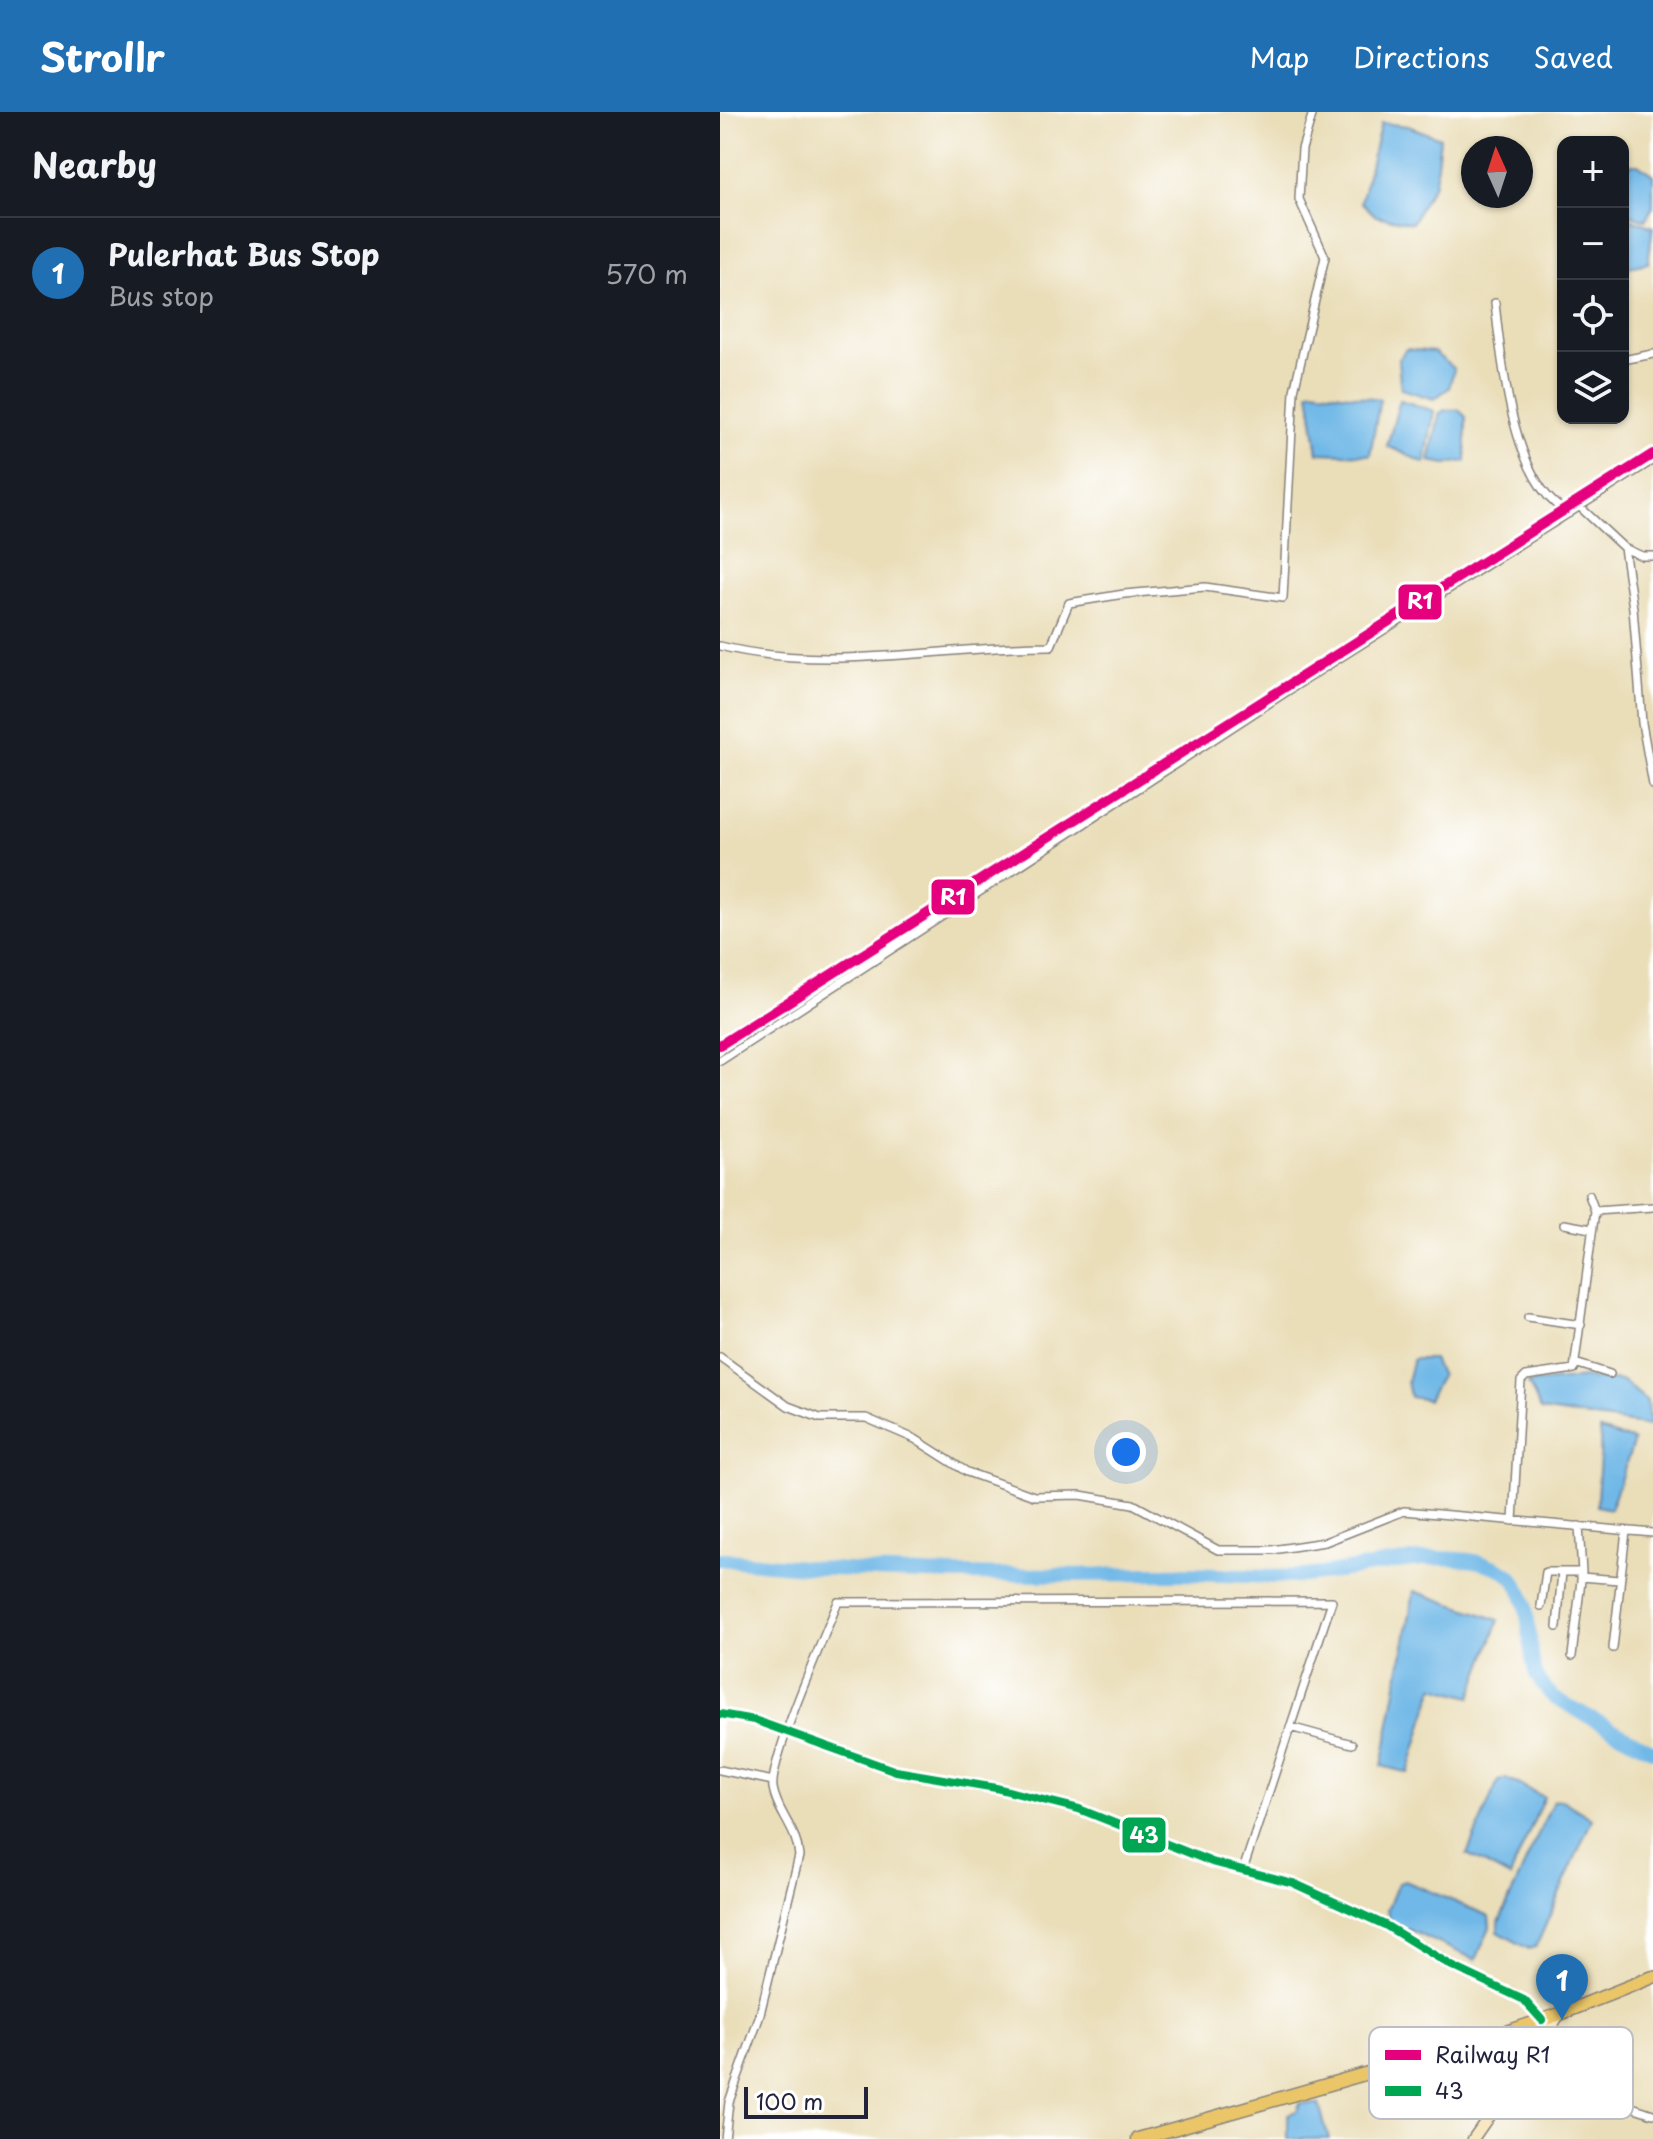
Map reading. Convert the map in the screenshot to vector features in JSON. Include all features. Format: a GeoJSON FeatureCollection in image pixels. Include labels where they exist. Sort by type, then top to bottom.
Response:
{"type":"FeatureCollection","features":[{"type":"Feature","properties":{"kind":"highway"},"geometry":{"type":"LineString","coordinates":[[1518,2027],[1653,1977]]}},
{"type":"Feature","properties":{"kind":"highway"},"geometry":{"type":"LineString","coordinates":[[1138,2139],[1369,2071]]}},
{"type":"Feature","properties":{"kind":"main road"},"geometry":{"type":"LineString","coordinates":[[1551,2027],[1560,2014]]}},
{"type":"Feature","properties":{"kind":"main road"},"geometry":{"type":"LineString","coordinates":[[1473,2139],[1487,2119]]}},
{"type":"Feature","properties":{"kind":"street"},"geometry":{"type":"LineString","coordinates":[[720,646],[752,654],[808,657],[1051,646],[1069,603],[1124,594],[1205,587],[1283,598],[1294,391],[1325,257],[1299,199],[1302,149],[1313,112]]}},
{"type":"Feature","properties":{"kind":"street"},"geometry":{"type":"LineString","coordinates":[[1495,303],[1503,381],[1519,440],[1547,498],[1570,513]]}},
{"type":"Feature","properties":{"kind":"street"},"geometry":{"type":"LineString","coordinates":[[1629,359],[1653,354]]}},
{"type":"Feature","properties":{"kind":"street"},"geometry":{"type":"LineString","coordinates":[[720,1061],[1306,679],[1653,460]]}},
{"type":"Feature","properties":{"kind":"street"},"geometry":{"type":"LineString","coordinates":[[1580,507],[1624,548],[1642,556],[1653,556]]}},
{"type":"Feature","properties":{"kind":"street"},"geometry":{"type":"LineString","coordinates":[[1624,548],[1633,608],[1642,723],[1653,785]]}},
{"type":"Feature","properties":{"kind":"street"},"geometry":{"type":"LineString","coordinates":[[1513,1521],[1521,1381],[1526,1376],[1574,1369],[1595,1211],[1589,1195]]}},
{"type":"Feature","properties":{"kind":"street"},"geometry":{"type":"LineString","coordinates":[[1595,1211],[1653,1207]]}},
{"type":"Feature","properties":{"kind":"street"},"geometry":{"type":"LineString","coordinates":[[1564,1224],[1592,1229]]}},
{"type":"Feature","properties":{"kind":"street"},"geometry":{"type":"LineString","coordinates":[[1528,1317],[1581,1325]]}},
{"type":"Feature","properties":{"kind":"street"},"geometry":{"type":"LineString","coordinates":[[720,1357],[788,1406],[820,1418],[866,1418],[915,1439],[967,1472],[1034,1496],[1080,1495],[1133,1504],[1218,1550],[1272,1550],[1325,1542],[1404,1511],[1653,1533]]}},
{"type":"Feature","properties":{"kind":"street"},"geometry":{"type":"LineString","coordinates":[[1575,1363],[1610,1374]]}},
{"type":"Feature","properties":{"kind":"street"},"geometry":{"type":"LineString","coordinates":[[1572,1656],[1582,1575],[1579,1526]]}},
{"type":"Feature","properties":{"kind":"street"},"geometry":{"type":"LineString","coordinates":[[1613,1648],[1626,1531]]}},
{"type":"Feature","properties":{"kind":"street"},"geometry":{"type":"LineString","coordinates":[[1541,1606],[1546,1572],[1619,1580]]}},
{"type":"Feature","properties":{"kind":"street"},"geometry":{"type":"LineString","coordinates":[[1557,1627],[1562,1572]]}},
{"type":"Feature","properties":{"kind":"street"},"geometry":{"type":"LineString","coordinates":[[725,2139],[729,2102],[759,2018],[799,1856],[798,1843],[776,1800],[773,1781],[787,1731],[838,1602],[1332,1601],[1243,1870]]}},
{"type":"Feature","properties":{"kind":"street"},"geometry":{"type":"LineString","coordinates":[[720,1714],[787,1731],[896,1771],[996,1788],[1079,1809],[1212,1862],[1293,1883],[1385,1925],[1452,1966],[1524,2000],[1542,2020]]}},
{"type":"Feature","properties":{"kind":"street"},"geometry":{"type":"LineString","coordinates":[[1290,1727],[1352,1744]]}},
{"type":"Feature","properties":{"kind":"street"},"geometry":{"type":"LineString","coordinates":[[720,1770],[773,1781]]}},
{"type":"Feature","properties":{"kind":"street"},"geometry":{"type":"LineString","coordinates":[[1633,2107],[1653,2114]]}},
{"type":"Feature","properties":{"kind":"water"},"geometry":{"type":"Polygon","coordinates":[[[1381,123],[1408,126],[1440,138],[1435,182],[1412,223],[1376,216],[1361,202],[1381,123]]]}},
{"type":"Feature","properties":{"kind":"water"},"geometry":{"type":"Polygon","coordinates":[[[1638,164],[1653,175],[1653,207],[1645,220],[1629,213],[1629,166],[1638,164]]]}},
{"type":"Feature","properties":{"kind":"water"},"geometry":{"type":"Polygon","coordinates":[[[1629,218],[1653,227],[1648,263],[1629,267],[1629,218]]]}},
{"type":"Feature","properties":{"kind":"water"},"geometry":{"type":"Polygon","coordinates":[[[1406,349],[1434,352],[1454,369],[1449,388],[1434,399],[1401,389],[1398,360],[1406,349]]]}},
{"type":"Feature","properties":{"kind":"water"},"geometry":{"type":"Polygon","coordinates":[[[1309,392],[1380,399],[1370,455],[1318,453],[1309,392]]]}},
{"type":"Feature","properties":{"kind":"water"},"geometry":{"type":"Polygon","coordinates":[[[1400,400],[1434,411],[1425,463],[1387,446],[1400,400]]]}},
{"type":"Feature","properties":{"kind":"water"},"geometry":{"type":"Polygon","coordinates":[[[1459,410],[1466,417],[1466,461],[1446,464],[1429,461],[1440,413],[1459,410]]]}},
{"type":"Feature","properties":{"kind":"water"},"geometry":{"type":"Polygon","coordinates":[[[1413,1359],[1433,1359],[1441,1376],[1428,1400],[1410,1397],[1407,1381],[1413,1359]]]}},
{"type":"Feature","properties":{"kind":"water"},"geometry":{"type":"Polygon","coordinates":[[[1585,1378],[1623,1381],[1647,1401],[1650,1426],[1541,1410],[1528,1383],[1585,1378]]]}},
{"type":"Feature","properties":{"kind":"water"},"geometry":{"type":"Polygon","coordinates":[[[1600,1430],[1634,1441],[1610,1509],[1597,1506],[1600,1430]]]}},
{"type":"Feature","properties":{"kind":"water"},"geometry":{"type":"Polygon","coordinates":[[[1414,1591],[1499,1620],[1471,1697],[1434,1687],[1408,1773],[1382,1766],[1414,1591]]]}},
{"type":"Feature","properties":{"kind":"water"},"geometry":{"type":"Polygon","coordinates":[[[1506,1778],[1544,1797],[1510,1877],[1467,1854],[1498,1781],[1506,1778]]]}},
{"type":"Feature","properties":{"kind":"water"},"geometry":{"type":"Polygon","coordinates":[[[1562,1800],[1592,1819],[1536,1947],[1529,1949],[1498,1932],[1498,1924],[1553,1801],[1562,1800]]]}},
{"type":"Feature","properties":{"kind":"water"},"geometry":{"type":"Polygon","coordinates":[[[1405,1881],[1489,1916],[1490,1927],[1476,1960],[1390,1921],[1387,1910],[1398,1883],[1405,1881]]]}},
{"type":"Feature","properties":{"kind":"water"},"geometry":{"type":"Polygon","coordinates":[[[1300,2103],[1319,2104],[1329,2139],[1288,2139],[1288,2114],[1297,2111],[1300,2103]]]}},
{"type":"Feature","properties":{"kind":"waterway"},"geometry":{"type":"LineString","coordinates":[[720,1559],[832,1569],[944,1574],[1269,1577],[1302,1576],[1428,1559],[1478,1562],[1500,1569],[1519,1588],[1527,1616],[1536,1674],[1554,1698],[1653,1751]]}},
{"type":"Feature","properties":{"kind":"rail line","name":"R1"},"geometry":{"type":"LineString","coordinates":[[720,1045],[1653,454]]}},
{"type":"Feature","properties":{"kind":"transit line","name":"43"},"geometry":{"type":"LineString","coordinates":[[720,1714],[754,1720],[896,1771],[996,1788],[1079,1809],[1212,1862],[1293,1883],[1385,1925],[1452,1966],[1524,2000],[1542,2020]]}},
{"type":"Feature","properties":{"kind":"place","name":"Pulerhat Bus Stop"},"geometry":{"type":"Point","coordinates":[1562,2020]}}]}
